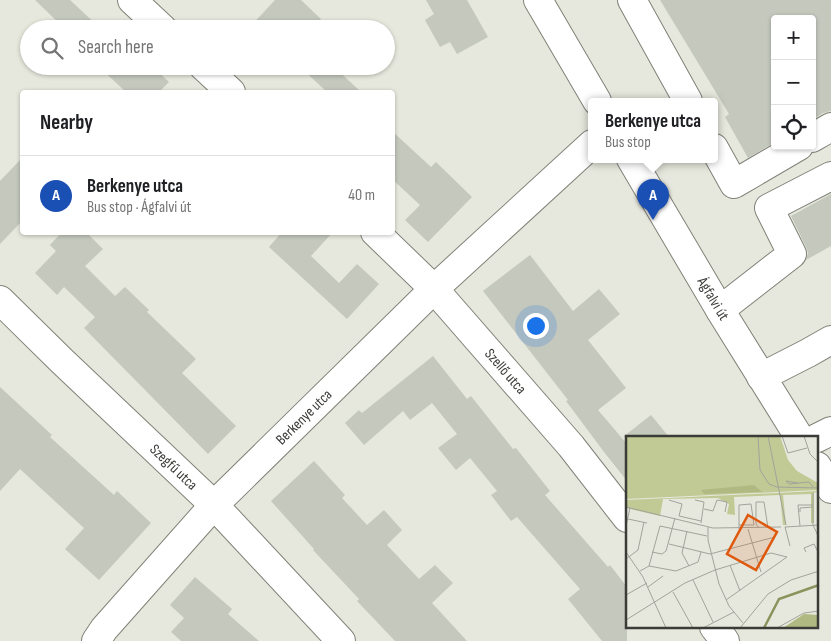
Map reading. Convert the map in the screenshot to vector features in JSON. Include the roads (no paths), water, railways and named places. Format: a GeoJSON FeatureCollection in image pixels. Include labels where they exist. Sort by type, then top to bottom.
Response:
{"type":"FeatureCollection","features":[{"type":"Feature","properties":{"kind":"street"},"geometry":{"type":"LineString","coordinates":[[132,0],[153,20]]}},
{"type":"Feature","properties":{"kind":"street"},"geometry":{"type":"LineString","coordinates":[[538,0],[595,98]]}},
{"type":"Feature","properties":{"kind":"street"},"geometry":{"type":"LineString","coordinates":[[632,0],[686,98]]}},
{"type":"Feature","properties":{"kind":"street"},"geometry":{"type":"LineString","coordinates":[[213,75],[229,90]]}},
{"type":"Feature","properties":{"kind":"street"},"geometry":{"type":"LineString","coordinates":[[816,136],[831,127]]}},
{"type":"Feature","properties":{"kind":"street","name":"Berkenye utca"},"geometry":{"type":"LineString","coordinates":[[96,641],[214,505],[434,289],[588,148]]}},
{"type":"Feature","properties":{"kind":"street"},"geometry":{"type":"LineString","coordinates":[[718,155],[734,184],[792,150]]}},
{"type":"Feature","properties":{"kind":"street","name":"Ágfalvi út"},"geometry":{"type":"LineString","coordinates":[[633,163],[720,310],[798,436]]}},
{"type":"Feature","properties":{"kind":"street"},"geometry":{"type":"LineString","coordinates":[[720,310],[792,254],[769,208],[831,176]]}},
{"type":"Feature","properties":{"kind":"street","name":"Szellő utca"},"geometry":{"type":"LineString","coordinates":[[378,235],[434,289],[571,446],[626,517]]}},
{"type":"Feature","properties":{"kind":"street","name":"Szegfű utca"},"geometry":{"type":"LineString","coordinates":[[0,300],[214,505],[341,641]]}},
{"type":"Feature","properties":{"kind":"street"},"geometry":{"type":"LineString","coordinates":[[761,376],[831,340]]}},
{"type":"Feature","properties":{"kind":"street"},"geometry":{"type":"LineString","coordinates":[[818,438],[831,431]]}},
{"type":"Feature","properties":{"kind":"street"},"geometry":{"type":"LineString","coordinates":[[818,468],[831,489]]}},
{"type":"Feature","properties":{"kind":"street"},"geometry":{"type":"LineString","coordinates":[[715,628],[725,641]]}},
{"type":"Feature","properties":{"kind":"place","name":"Berkenye utca"},"geometry":{"type":"Point","coordinates":[653,220]}}]}
